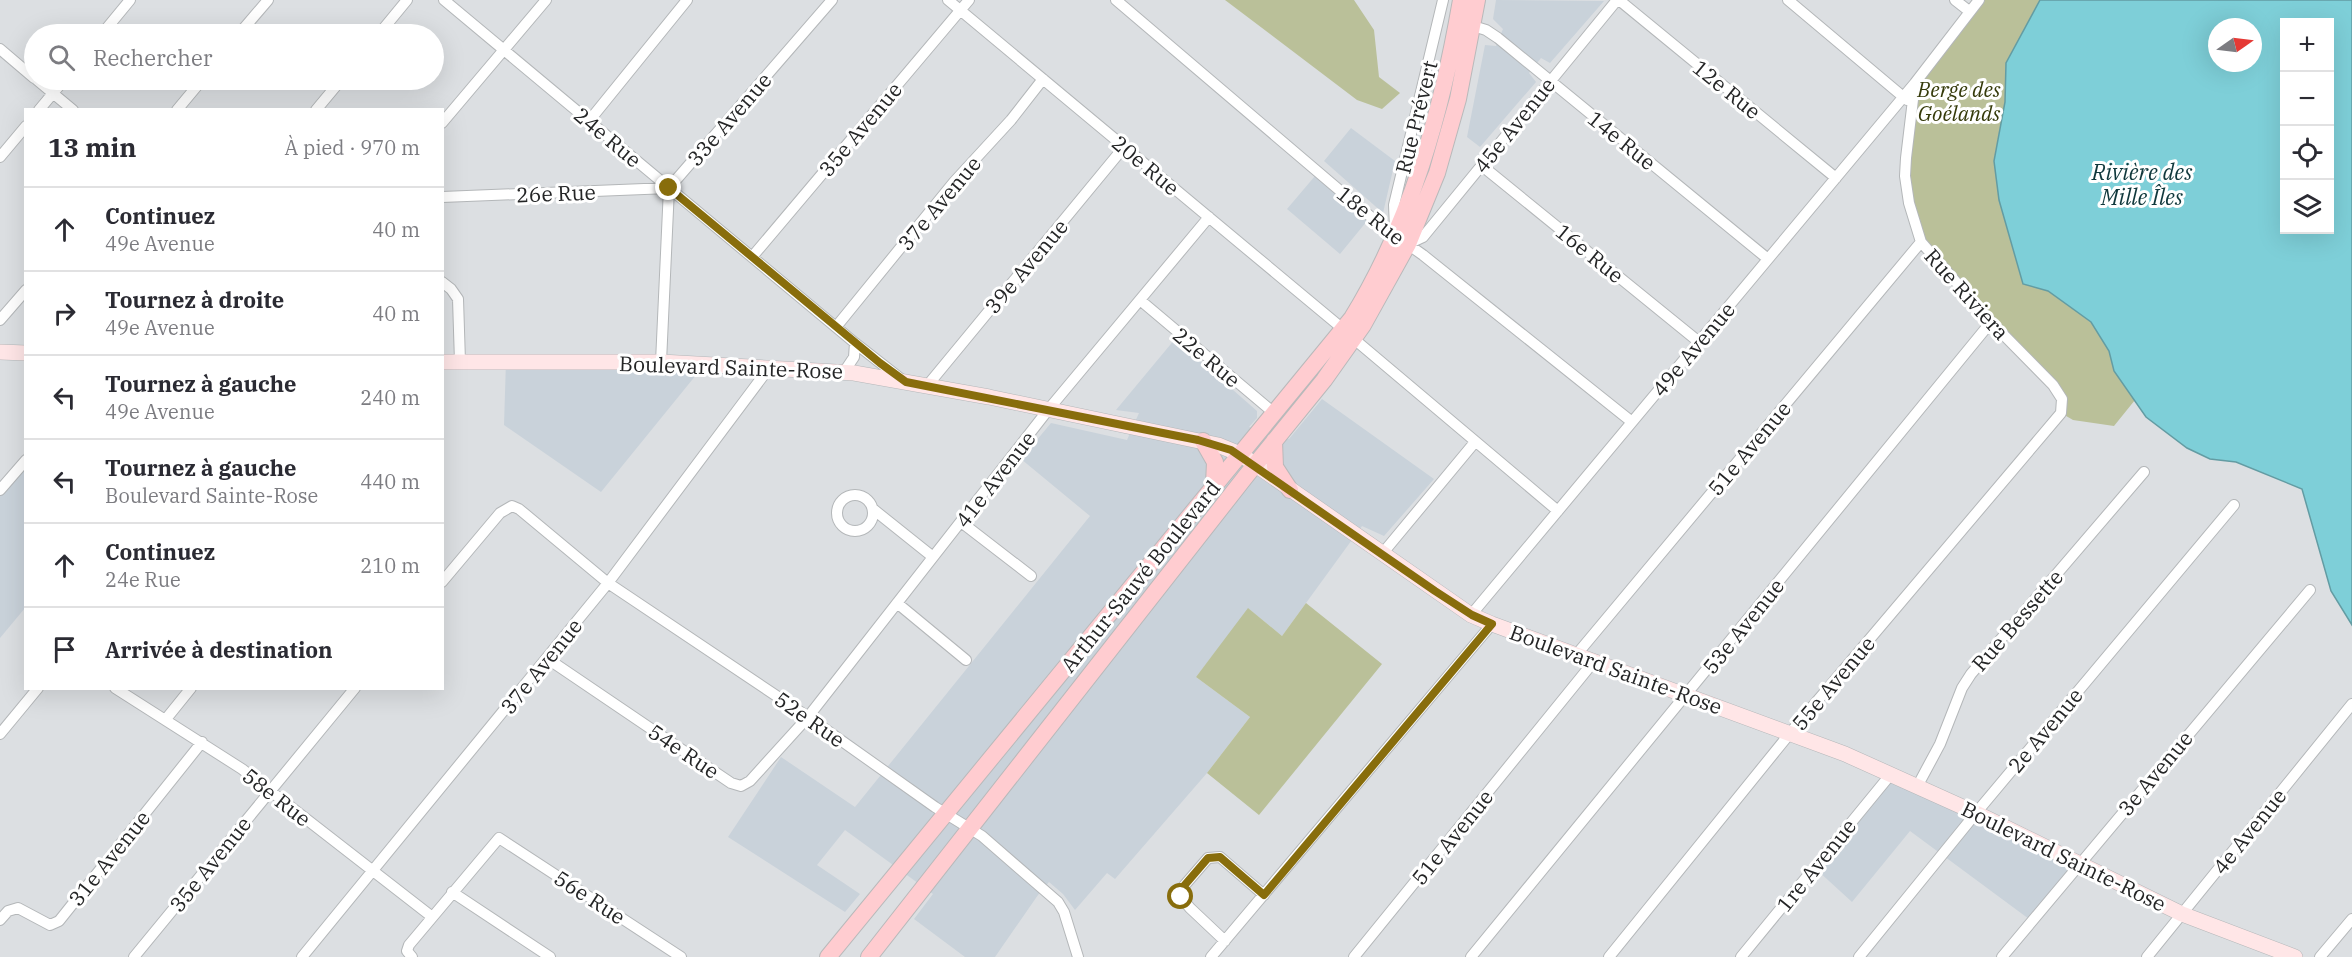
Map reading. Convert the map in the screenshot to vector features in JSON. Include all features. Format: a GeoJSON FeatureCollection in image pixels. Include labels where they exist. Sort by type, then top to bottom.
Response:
{"type":"FeatureCollection","features":[{"type":"Feature","properties":{"kind":"main road","name":"Arthur-Sauvé Boulevard"},"geometry":{"type":"LineString","coordinates":[[1402,239],[1442,93],[1463,1]]}},
{"type":"Feature","properties":{"kind":"main road","name":"Arthur-Sauvé Boulevard"},"geometry":{"type":"LineString","coordinates":[[869,957],[1254,465],[1324,380],[1369,288],[1402,239],[1445,148],[1473,26],[1463,1]]}},
{"type":"Feature","properties":{"kind":"main road","name":"Arthur-Sauvé Boulevard"},"geometry":{"type":"LineString","coordinates":[[828,957],[1214,484],[1275,413],[1348,334]]}},
{"type":"Feature","properties":{"kind":"main road"},"geometry":{"type":"LineString","coordinates":[[1203,441],[1215,462],[1214,484]]}},
{"type":"Feature","properties":{"kind":"main road"},"geometry":{"type":"LineString","coordinates":[[1274,441],[1275,466],[1290,490]]}},
{"type":"Feature","properties":{"kind":"street"},"geometry":{"type":"LineString","coordinates":[[110,24],[130,0]]}},
{"type":"Feature","properties":{"kind":"street"},"geometry":{"type":"LineString","coordinates":[[248,24],[268,0]]}},
{"type":"Feature","properties":{"kind":"street"},"geometry":{"type":"LineString","coordinates":[[387,24],[407,0]]}},
{"type":"Feature","properties":{"kind":"street","name":"24e Rue"},"geometry":{"type":"LineString","coordinates":[[444,0],[855,343],[906,382]]}},
{"type":"Feature","properties":{"kind":"street"},"geometry":{"type":"LineString","coordinates":[[444,121],[546,0]]}},
{"type":"Feature","properties":{"kind":"street"},"geometry":{"type":"LineString","coordinates":[[589,121],[687,0]]}},
{"type":"Feature","properties":{"kind":"street","name":"33e Avenue"},"geometry":{"type":"LineString","coordinates":[[669,188],[832,0]]}},
{"type":"Feature","properties":{"kind":"street","name":"20e Rue"},"geometry":{"type":"LineString","coordinates":[[948,0],[1558,511]]}},
{"type":"Feature","properties":{"kind":"street","name":"35e Avenue"},"geometry":{"type":"LineString","coordinates":[[752,257],[969,0]]}},
{"type":"Feature","properties":{"kind":"street","name":"18e Rue"},"geometry":{"type":"LineString","coordinates":[[1116,0],[1378,223],[1402,239],[1632,422]]}},
{"type":"Feature","properties":{"kind":"street","name":"Rue Prévert"},"geometry":{"type":"LineString","coordinates":[[1402,239],[1394,205],[1443,0]]}},
{"type":"Feature","properties":{"kind":"street","name":"45e Avenue"},"geometry":{"type":"LineString","coordinates":[[1402,239],[1424,237],[1618,0]]}},
{"type":"Feature","properties":{"kind":"street","name":"12e Rue"},"geometry":{"type":"LineString","coordinates":[[1618,0],[1836,178]]}},
{"type":"Feature","properties":{"kind":"street"},"geometry":{"type":"LineString","coordinates":[[1788,0],[1912,106]]}},
{"type":"Feature","properties":{"kind":"street"},"geometry":{"type":"LineString","coordinates":[[1955,0],[1969,11]]}},
{"type":"Feature","properties":{"kind":"street","name":"Rue Riviera"},"geometry":{"type":"LineString","coordinates":[[1979,0],[1915,83],[1905,177],[1909,203],[1920,242],[1991,322],[2053,385],[2062,399],[2061,413]]}},
{"type":"Feature","properties":{"kind":"street","name":"14e Rue"},"geometry":{"type":"LineString","coordinates":[[1473,26],[1486,30],[1498,38],[1768,259]]}},
{"type":"Feature","properties":{"kind":"street"},"geometry":{"type":"LineString","coordinates":[[0,49],[24,69]]}},
{"type":"Feature","properties":{"kind":"street","name":"37e Avenue"},"geometry":{"type":"LineString","coordinates":[[836,327],[954,182],[1011,120],[1043,79]]}},
{"type":"Feature","properties":{"kind":"street","name":"49e Avenue"},"geometry":{"type":"LineString","coordinates":[[1472,615],[1915,83]]}},
{"type":"Feature","properties":{"kind":"street"},"geometry":{"type":"LineString","coordinates":[[49,90],[71,108]]}},
{"type":"Feature","properties":{"kind":"street"},"geometry":{"type":"LineString","coordinates":[[41,108],[56,90]]}},
{"type":"Feature","properties":{"kind":"street"},"geometry":{"type":"LineString","coordinates":[[179,108],[194,90]]}},
{"type":"Feature","properties":{"kind":"street"},"geometry":{"type":"LineString","coordinates":[[318,108],[333,90]]}},
{"type":"Feature","properties":{"kind":"street"},"geometry":{"type":"LineString","coordinates":[[0,157],[24,128]]}},
{"type":"Feature","properties":{"kind":"street","name":"39e Avenue"},"geometry":{"type":"LineString","coordinates":[[927,386],[1124,147]]}},
{"type":"Feature","properties":{"kind":"street","name":"16e Rue"},"geometry":{"type":"LineString","coordinates":[[1481,165],[1699,342]]}},
{"type":"Feature","properties":{"kind":"street"},"geometry":{"type":"LineString","coordinates":[[661,362],[669,188]]}},
{"type":"Feature","properties":{"kind":"street","name":"26e Rue"},"geometry":{"type":"LineString","coordinates":[[444,197],[669,188]]}},
{"type":"Feature","properties":{"kind":"street","name":"41e Avenue"},"geometry":{"type":"LineString","coordinates":[[808,717],[1048,410],[1209,217]]}},
{"type":"Feature","properties":{"kind":"street","name":"51e Avenue"},"geometry":{"type":"LineString","coordinates":[[1577,654],[1920,242]]}},
{"type":"Feature","properties":{"kind":"street"},"geometry":{"type":"LineString","coordinates":[[444,284],[458,299],[460,363]]}},
{"type":"Feature","properties":{"kind":"street"},"geometry":{"type":"LineString","coordinates":[[0,320],[24,292]]}},
{"type":"Feature","properties":{"kind":"street","name":"22e Rue"},"geometry":{"type":"LineString","coordinates":[[1140,300],[1275,413]]}},
{"type":"Feature","properties":{"kind":"street","name":"53e Avenue"},"geometry":{"type":"LineString","coordinates":[[1471,957],[1991,322]]}},
{"type":"Feature","properties":{"kind":"street"},"geometry":{"type":"LineString","coordinates":[[844,372],[854,357],[855,343]]}},
{"type":"Feature","properties":{"kind":"street"},"geometry":{"type":"LineString","coordinates":[[0,352],[24,353]]}},
{"type":"Feature","properties":{"kind":"street","name":"Boulevard Sainte-Rose"},"geometry":{"type":"LineString","coordinates":[[444,362],[661,362],[844,372],[927,386],[1203,441],[1240,454],[1472,615],[1791,732],[1918,785],[2182,914],[2295,957]]}},
{"type":"Feature","properties":{"kind":"street","name":"37e Avenue"},"geometry":{"type":"LineString","coordinates":[[302,957],[548,659],[608,583],[769,368]]}},
{"type":"Feature","properties":{"kind":"street","name":"55e Avenue"},"geometry":{"type":"LineString","coordinates":[[1610,957],[1791,732],[2061,413]]}},
{"type":"Feature","properties":{"kind":"street"},"geometry":{"type":"LineString","coordinates":[[1383,554],[1475,442]]}},
{"type":"Feature","properties":{"kind":"street"},"geometry":{"type":"LineString","coordinates":[[0,490],[24,462]]}},
{"type":"Feature","properties":{"kind":"street","name":"Rue Bessette"},"geometry":{"type":"LineString","coordinates":[[1918,785],[1940,744],[1962,688],[1971,674],[2144,472]]}},
{"type":"Feature","properties":{"kind":"street","name":"2e Avenue"},"geometry":{"type":"LineString","coordinates":[[1859,957],[1976,813],[2234,505]]}},
{"type":"Feature","properties":{"kind":"street","name":"52e Rue"},"geometry":{"type":"LineString","coordinates":[[444,580],[500,513],[512,506],[527,515],[608,583],[808,717],[971,829],[1007,857],[1058,902],[1064,912],[1078,957]]}},
{"type":"Feature","properties":{"kind":"street"},"geometry":{"type":"LineString","coordinates":[[873,509],[933,557]]}},
{"type":"Feature","properties":{"kind":"street"},"geometry":{"type":"LineString","coordinates":[[961,522],[1031,576]]}},
{"type":"Feature","properties":{"kind":"street","name":"3e Avenue"},"geometry":{"type":"LineString","coordinates":[[2002,957],[2310,590]]}},
{"type":"Feature","properties":{"kind":"street"},"geometry":{"type":"LineString","coordinates":[[897,603],[966,660]]}},
{"type":"Feature","properties":{"kind":"street"},"geometry":{"type":"LineString","coordinates":[[1211,957],[1492,624]]}},
{"type":"Feature","properties":{"kind":"street","name":"54e Rue"},"geometry":{"type":"LineString","coordinates":[[548,659],[731,783],[741,786],[750,782],[808,717]]}},
{"type":"Feature","properties":{"kind":"street","name":"51e Avenue"},"geometry":{"type":"LineString","coordinates":[[1354,957],[1595,660]]}},
{"type":"Feature","properties":{"kind":"street"},"geometry":{"type":"LineString","coordinates":[[0,734],[36,690]]}},
{"type":"Feature","properties":{"kind":"street","name":"58e Rue"},"geometry":{"type":"LineString","coordinates":[[118,690],[202,742],[270,791],[431,916]]}},
{"type":"Feature","properties":{"kind":"street"},"geometry":{"type":"LineString","coordinates":[[166,719],[189,690]]}},
{"type":"Feature","properties":{"kind":"street","name":"35e Avenue"},"geometry":{"type":"LineString","coordinates":[[134,957],[353,690]]}},
{"type":"Feature","properties":{"kind":"street","name":"4e Avenue"},"geometry":{"type":"LineString","coordinates":[[2147,957],[2352,704]]}},
{"type":"Feature","properties":{"kind":"street","name":"31e Avenue"},"geometry":{"type":"LineString","coordinates":[[0,920],[8,911],[18,908],[50,925],[59,921],[202,742]]}},
{"type":"Feature","properties":{"kind":"street","name":"1re Avenue"},"geometry":{"type":"LineString","coordinates":[[1741,957],[1891,774]]}},
{"type":"Feature","properties":{"kind":"street","name":"56e Rue"},"geometry":{"type":"LineString","coordinates":[[452,892],[500,838],[681,957]]}},
{"type":"Feature","properties":{"kind":"street"},"geometry":{"type":"LineString","coordinates":[[1225,941],[1181,897],[1183,887],[1208,858],[1220,857],[1264,895]]}},
{"type":"Feature","properties":{"kind":"street"},"geometry":{"type":"LineString","coordinates":[[410,954],[409,945],[452,892],[550,957]]}},
{"type":"Feature","properties":{"kind":"street"},"geometry":{"type":"LineString","coordinates":[[2320,957],[2352,919]]}},
{"type":"Feature","properties":{"kind":"shaded area"},"geometry":{"type":"Polygon","coordinates":[[[1496,0],[1604,1],[1550,63],[1541,58],[1529,73],[1536,82],[1480,147],[1467,137],[1485,45],[1496,46],[1503,29],[1493,19],[1496,0]]]}},
{"type":"Feature","properties":{"kind":"shaded area"},"geometry":{"type":"Polygon","coordinates":[[[1351,128],[1395,161],[1383,213],[1324,161],[1351,128]]]}},
{"type":"Feature","properties":{"kind":"shaded area"},"geometry":{"type":"Polygon","coordinates":[[[1315,176],[1367,221],[1340,254],[1287,209],[1315,176]]]}},
{"type":"Feature","properties":{"kind":"shaded area"},"geometry":{"type":"Polygon","coordinates":[[[1175,339],[1257,411],[1257,418],[1249,427],[1289,439],[1322,399],[1434,479],[1384,536],[1362,526],[1282,636],[1249,609],[1196,677],[1250,717],[1207,773],[1115,879],[1107,873],[1075,910],[1063,894],[1049,882],[995,957],[965,957],[914,919],[933,894],[845,830],[817,865],[860,894],[845,912],[728,837],[781,757],[855,807],[1090,516],[1021,459],[1051,423],[1127,440],[1139,413],[1116,410],[1175,339]]]}},
{"type":"Feature","properties":{"kind":"shaded area"},"geometry":{"type":"Polygon","coordinates":[[[506,361],[705,364],[601,492],[504,425],[506,361]]]}},
{"type":"Feature","properties":{"kind":"shaded area"},"geometry":{"type":"Polygon","coordinates":[[[24,463],[24,609],[0,638],[0,492],[24,463]]]}},
{"type":"Feature","properties":{"kind":"shaded area"},"geometry":{"type":"Polygon","coordinates":[[[1892,778],[2076,864],[2029,919],[1910,831],[1852,902],[1817,870],[1892,778]]]}},
{"type":"Feature","properties":{"kind":"green space"},"geometry":{"type":"Polygon","coordinates":[[[1225,0],[1354,0],[1374,30],[1379,77],[1400,93],[1382,109],[1357,100],[1225,0]]]}},
{"type":"Feature","properties":{"kind":"green space","name":"Berge des Goélands"},"geometry":{"type":"Polygon","coordinates":[[[1981,0],[2040,0],[2006,63],[2005,102],[1994,160],[2023,284],[2048,291],[2091,322],[2109,351],[2114,371],[2135,400],[2114,426],[2073,420],[2061,413],[2062,399],[1921,242],[1909,203],[1915,83],[1981,0]]]}},
{"type":"Feature","properties":{"kind":"green space"},"geometry":{"type":"Polygon","coordinates":[[[1306,603],[1382,664],[1259,815],[1207,773],[1250,717],[1196,677],[1248,608],[1282,636],[1306,603]]]}},
{"type":"Feature","properties":{"kind":"water","name":"Rivière des Mille Îles"},"geometry":{"type":"Polygon","coordinates":[[[2040,0],[2352,0],[2352,625],[2331,591],[2302,489],[2236,462],[2210,459],[2187,448],[2146,417],[2114,371],[2109,351],[2091,322],[2048,291],[2023,284],[1999,200],[1994,161],[2005,102],[2006,63],[2040,0]]]}},
{"type":"Feature","properties":{"kind":"route"},"geometry":{"type":"LineString","coordinates":[[669,188],[894,375],[906,382],[1198,440],[1231,450],[1240,454],[1261,471],[1435,591],[1472,615],[1492,624],[1264,895],[1220,857],[1208,858],[1183,887],[1181,897]]}}]}
